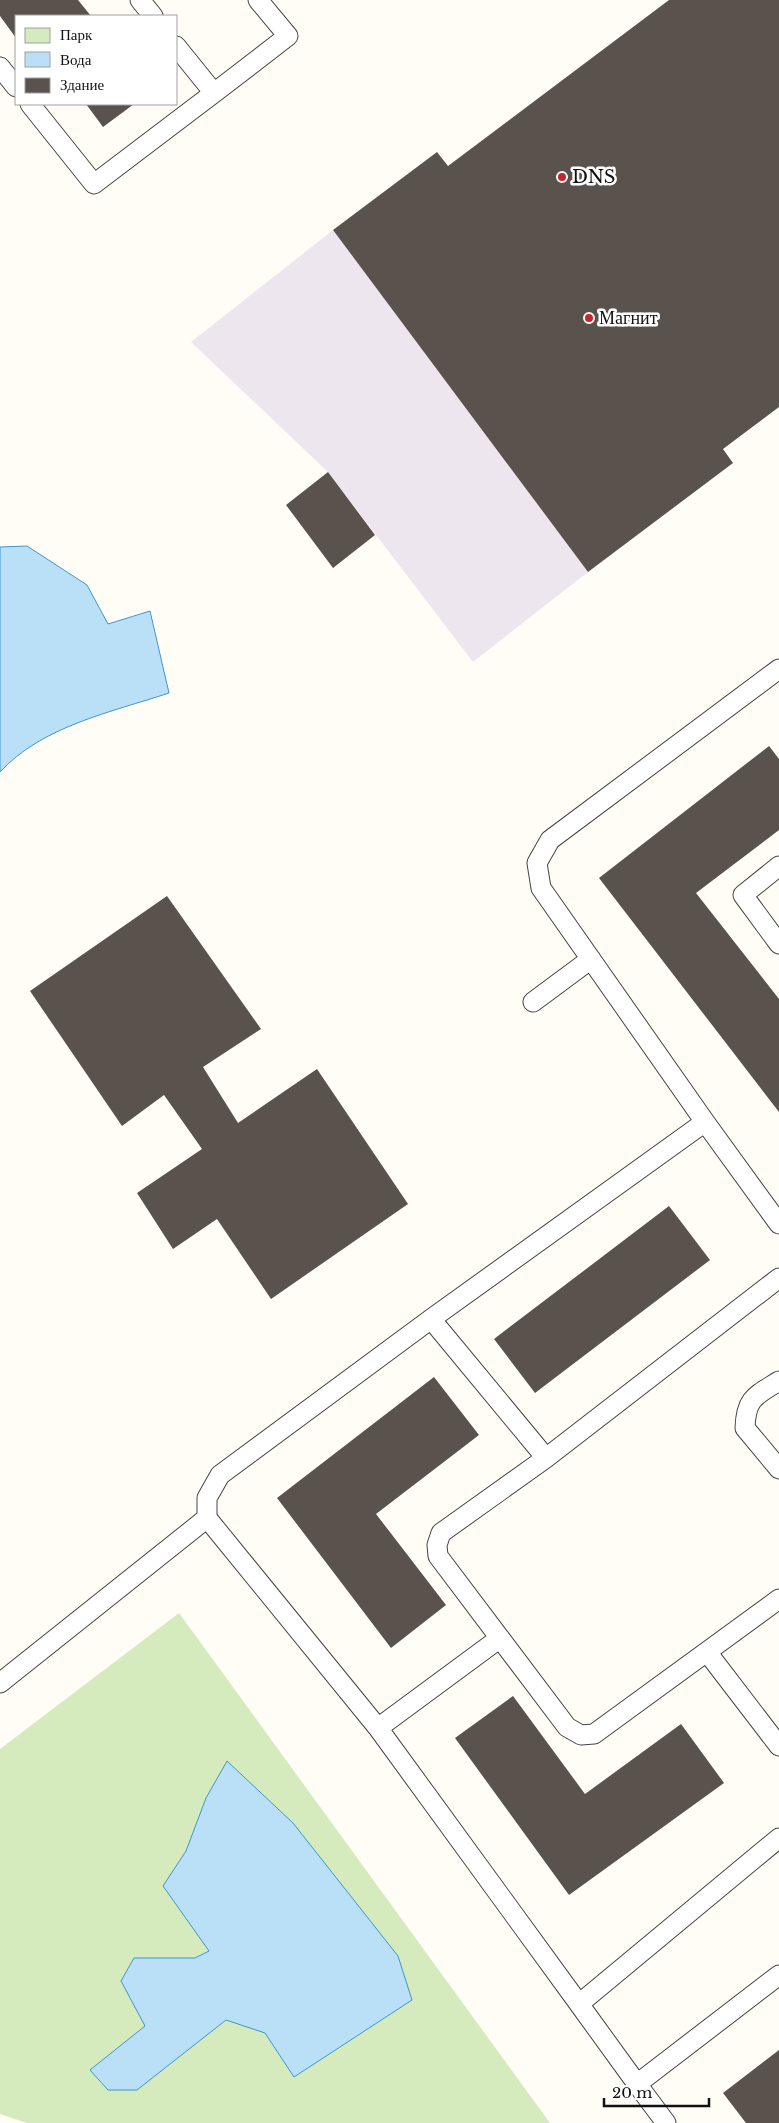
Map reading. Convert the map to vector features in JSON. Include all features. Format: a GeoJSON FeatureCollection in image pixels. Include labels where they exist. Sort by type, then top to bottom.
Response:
{"type":"FeatureCollection","features":[{"type":"Feature","properties":{"kind":"lane"},"geometry":{"type":"LineString","coordinates":[[140,0],[152,15]]}},
{"type":"Feature","properties":{"kind":"lane"},"geometry":{"type":"LineString","coordinates":[[31,105],[94,184],[288,36],[258,0]]}},
{"type":"Feature","properties":{"kind":"lane"},"geometry":{"type":"LineString","coordinates":[[178,48],[214,93]]}},
{"type":"Feature","properties":{"kind":"lane"},"geometry":{"type":"LineString","coordinates":[[0,66],[15,86]]}},
{"type":"Feature","properties":{"kind":"lane"},"geometry":{"type":"LineString","coordinates":[[779,669],[550,840],[537,863],[542,888],[705,1122],[779,1224]]}},
{"type":"Feature","properties":{"kind":"lane"},"geometry":{"type":"LineString","coordinates":[[779,866],[743,895],[779,944]]}},
{"type":"Feature","properties":{"kind":"lane"},"geometry":{"type":"LineString","coordinates":[[534,1002],[591,959]]}},
{"type":"Feature","properties":{"kind":"lane"},"geometry":{"type":"LineString","coordinates":[[666,2123],[378,1728],[207,1518],[207,1498],[220,1475],[431,1319],[705,1122]]}},
{"type":"Feature","properties":{"kind":"lane"},"geometry":{"type":"LineString","coordinates":[[779,1278],[546,1458],[441,1533],[436,1545],[438,1556],[567,1727],[581,1735],[594,1734],[779,1599]]}},
{"type":"Feature","properties":{"kind":"lane"},"geometry":{"type":"LineString","coordinates":[[431,1319],[546,1458]]}},
{"type":"Feature","properties":{"kind":"lane"},"geometry":{"type":"LineString","coordinates":[[779,1382],[752,1398],[745,1410],[744,1428],[779,1469]]}},
{"type":"Feature","properties":{"kind":"lane"},"geometry":{"type":"LineString","coordinates":[[0,1683],[207,1518]]}},
{"type":"Feature","properties":{"kind":"lane"},"geometry":{"type":"LineString","coordinates":[[378,1728],[500,1638]]}},
{"type":"Feature","properties":{"kind":"lane"},"geometry":{"type":"LineString","coordinates":[[707,1652],[779,1746]]}},
{"type":"Feature","properties":{"kind":"lane"},"geometry":{"type":"LineString","coordinates":[[579,2004],[779,1838]]}},
{"type":"Feature","properties":{"kind":"lane"},"geometry":{"type":"LineString","coordinates":[[637,2084],[779,1975]]}},
{"type":"Feature","properties":{"kind":"shaded area"},"geometry":{"type":"Polygon","coordinates":[[[333,230],[588,572],[473,662],[328,472],[191,342],[333,230]]]}},
{"type":"Feature","properties":{"kind":"green space"},"geometry":{"type":"Polygon","coordinates":[[[179,1613],[550,2123],[27,2123],[0,2114],[0,1749],[179,1613]]]}},
{"type":"Feature","properties":{"kind":"water"},"geometry":{"type":"Polygon","coordinates":[[[27,546],[87,585],[108,624],[150,611],[169,693],[79,722],[57,732],[17,756],[0,772],[0,547],[27,546]]]}},
{"type":"Feature","properties":{"kind":"water"},"geometry":{"type":"Polygon","coordinates":[[[227,1761],[293,1823],[398,1956],[412,2000],[294,2077],[265,2033],[226,2020],[137,2090],[108,2090],[90,2070],[145,2026],[121,1981],[134,1958],[195,1958],[209,1951],[163,1886],[186,1851],[206,1798],[227,1761]]]}},
{"type":"Feature","properties":{"kind":"building"},"geometry":{"type":"Polygon","coordinates":[[[0,0],[78,0],[90,15],[15,15],[15,37],[0,16],[0,0]]]}},
{"type":"Feature","properties":{"kind":"building","name":"Магнит"},"geometry":{"type":"Polygon","coordinates":[[[669,0],[779,0],[779,407],[723,449],[733,463],[588,572],[333,230],[437,152],[448,166],[669,0]]]}},
{"type":"Feature","properties":{"kind":"building"},"geometry":{"type":"Polygon","coordinates":[[[87,105],[133,105],[103,127],[87,105]]]}},
{"type":"Feature","properties":{"kind":"building"},"geometry":{"type":"Polygon","coordinates":[[[328,472],[375,535],[333,568],[286,505],[328,472]]]}},
{"type":"Feature","properties":{"kind":"building"},"geometry":{"type":"Polygon","coordinates":[[[769,746],[779,759],[779,830],[696,893],[779,999],[779,1112],[599,878],[769,746]]]}},
{"type":"Feature","properties":{"kind":"building"},"geometry":{"type":"Polygon","coordinates":[[[167,896],[261,1029],[203,1067],[238,1123],[317,1069],[408,1204],[271,1299],[217,1219],[173,1249],[137,1193],[202,1149],[164,1095],[122,1126],[30,991],[167,896]]]}},
{"type":"Feature","properties":{"kind":"building"},"geometry":{"type":"Polygon","coordinates":[[[669,1206],[710,1260],[535,1393],[494,1339],[669,1206]]]}},
{"type":"Feature","properties":{"kind":"building"},"geometry":{"type":"Polygon","coordinates":[[[434,1377],[479,1435],[376,1514],[446,1605],[391,1648],[277,1498],[434,1377]]]}},
{"type":"Feature","properties":{"kind":"building"},"geometry":{"type":"Polygon","coordinates":[[[513,1696],[585,1794],[681,1724],[724,1783],[569,1895],[455,1738],[513,1696]]]}},
{"type":"Feature","properties":{"kind":"building"},"geometry":{"type":"Polygon","coordinates":[[[779,2050],[779,2123],[746,2123],[723,2093],[779,2050]]]}},
{"type":"Feature","properties":{"kind":"place","name":"DNS"},"geometry":{"type":"Point","coordinates":[562,177]}},
{"type":"Feature","properties":{"kind":"place","name":"Магнит"},"geometry":{"type":"Point","coordinates":[589,318]}}]}
